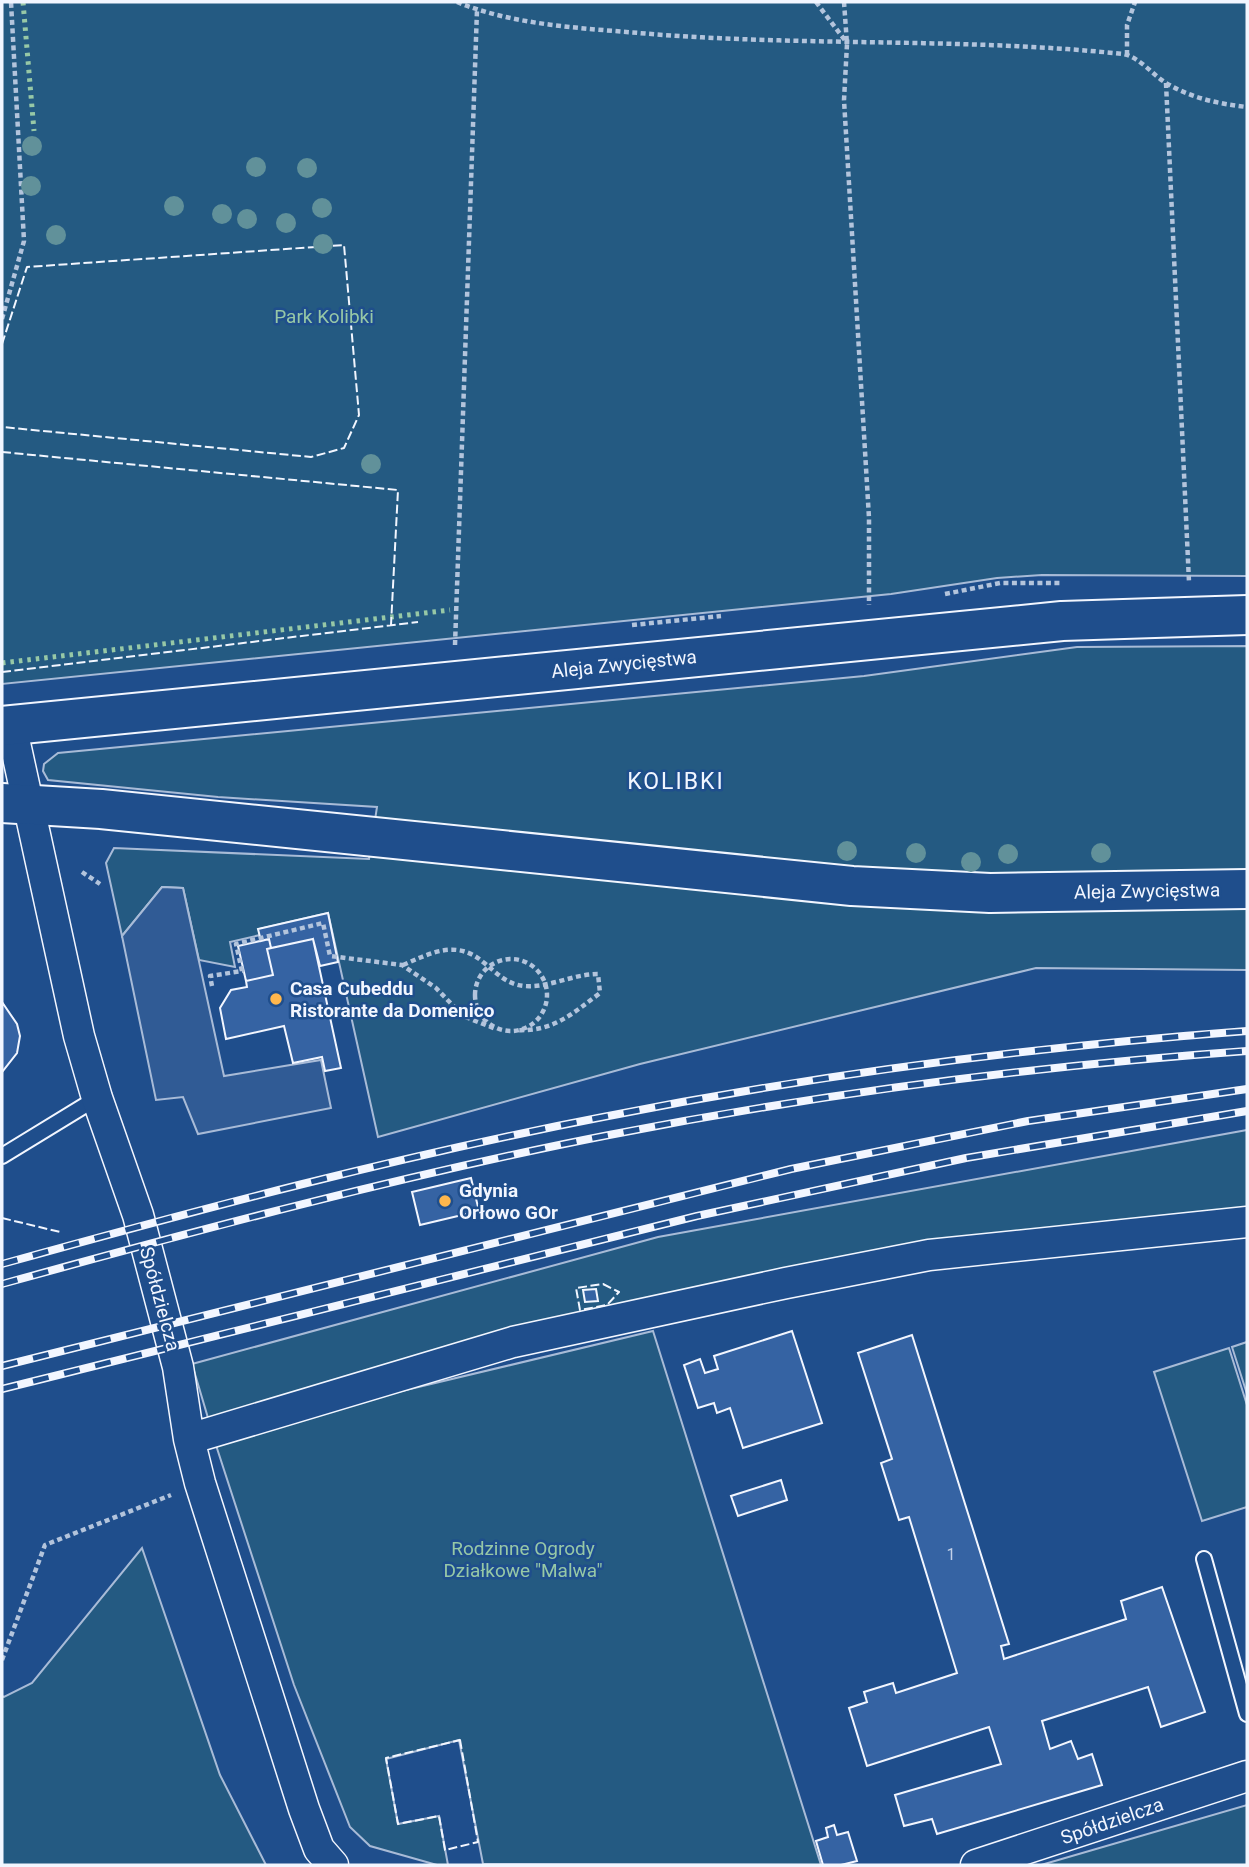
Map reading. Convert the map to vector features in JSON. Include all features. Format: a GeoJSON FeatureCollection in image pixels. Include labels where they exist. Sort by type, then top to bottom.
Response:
{"type":"FeatureCollection","features":[{"type":"Feature","properties":{"kind":"main road","name":"Aleja Zwycięstwa"},"geometry":{"type":"LineString","coordinates":[[6,726],[1062,621],[1247,615]]}},
{"type":"Feature","properties":{"kind":"main road","name":"Aleja Zwycięstwa"},"geometry":{"type":"LineString","coordinates":[[14,803],[852,886],[990,893],[1247,889]]}},
{"type":"Feature","properties":{"kind":"street","name":"Spółdzielcza"},"geometry":{"type":"LineString","coordinates":[[6,726],[14,803],[97,1098],[138,1215],[178,1367],[189,1439],[200,1483],[304,1809],[320,1849],[333,1865]]}},
{"type":"Feature","properties":{"kind":"street"},"geometry":{"type":"LineString","coordinates":[[189,1439],[513,1342],[786,1283],[929,1255],[1247,1222]]}},
{"type":"Feature","properties":{"kind":"street","name":"Spółdzielcza"},"geometry":{"type":"LineString","coordinates":[[976,1865],[1247,1776]]}},
{"type":"Feature","properties":{"kind":"lane"},"geometry":{"type":"LineString","coordinates":[[2,1156],[97,1098]]}},
{"type":"Feature","properties":{"kind":"lane"},"geometry":{"type":"LineString","coordinates":[[1204,1559],[1247,1714]]}},
{"type":"Feature","properties":{"kind":"path"},"geometry":{"type":"LineString","coordinates":[[2,319],[24,241],[11,2]]}},
{"type":"Feature","properties":{"kind":"path"},"geometry":{"type":"LineString","coordinates":[[457,2],[478,10],[609,30],[847,44],[999,44],[1127,55],[1166,83],[1196,97],[1247,107]]}},
{"type":"Feature","properties":{"kind":"path"},"geometry":{"type":"LineString","coordinates":[[816,2],[847,44]]}},
{"type":"Feature","properties":{"kind":"path"},"geometry":{"type":"LineString","coordinates":[[844,2],[847,44],[844,100],[869,518],[869,610]]}},
{"type":"Feature","properties":{"kind":"path"},"geometry":{"type":"LineString","coordinates":[[1127,55],[1127,25],[1135,2]]}},
{"type":"Feature","properties":{"kind":"path"},"geometry":{"type":"LineString","coordinates":[[455,645],[478,10]]}},
{"type":"Feature","properties":{"kind":"path"},"geometry":{"type":"LineString","coordinates":[[1166,83],[1189,586]]}},
{"type":"Feature","properties":{"kind":"path"},"geometry":{"type":"LineString","coordinates":[[82,872],[100,884]]}},
{"type":"Feature","properties":{"kind":"path"},"geometry":{"type":"LineString","coordinates":[[212,986],[210,976],[242,971],[236,944],[323,923],[330,956],[402,965],[436,988],[463,1016],[496,1029],[536,1031],[554,1026],[600,993],[598,974],[568,977],[545,984],[517,985],[500,978],[472,955],[455,949],[425,954],[402,965]]}},
{"type":"Feature","properties":{"kind":"path"},"geometry":{"type":"LineString","coordinates":[[496,1029],[477,1009],[477,981],[488,967],[509,959],[534,967],[545,984],[545,1008],[537,1020],[516,1030]]}},
{"type":"Feature","properties":{"kind":"path"},"geometry":{"type":"LineString","coordinates":[[2,1660],[45,1545],[200,1483]]}},
{"type":"Feature","properties":{"kind":"green space","name":"Park Kolibki"},"geometry":{"type":"Polygon","coordinates":[[[2,2],[1247,2],[1247,576],[1042,575],[997,578],[891,594],[2,684],[2,2]]]}},
{"type":"Feature","properties":{"kind":"green space"},"geometry":{"type":"Polygon","coordinates":[[[1247,646],[1247,970],[1036,968],[640,1064],[378,1137],[328,913],[259,929],[260,935],[230,942],[235,967],[199,960],[183,888],[162,887],[122,936],[106,863],[114,848],[369,859],[377,807],[218,797],[48,780],[43,771],[44,764],[58,753],[864,676],[1077,647],[1247,646]]]}},
{"type":"Feature","properties":{"kind":"green space"},"geometry":{"type":"Polygon","coordinates":[[[1247,1130],[1247,1214],[968,1242],[211,1428],[192,1364],[658,1237],[1247,1130]]]}},
{"type":"Feature","properties":{"kind":"green space","name":"Rodzinne Ogrody Działkowe \"Malwa\""},"geometry":{"type":"Polygon","coordinates":[[[653,1331],[821,1865],[483,1864],[459,1740],[386,1759],[398,1824],[439,1816],[448,1865],[437,1865],[370,1846],[350,1827],[294,1685],[213,1436],[653,1331]]]}},
{"type":"Feature","properties":{"kind":"green space"},"geometry":{"type":"Polygon","coordinates":[[[1247,1342],[1247,1394],[1232,1347],[1247,1342]]]}},
{"type":"Feature","properties":{"kind":"green space"},"geometry":{"type":"Polygon","coordinates":[[[1229,1348],[1247,1405],[1247,1507],[1202,1521],[1154,1372],[1229,1348]]]}},
{"type":"Feature","properties":{"kind":"green space"},"geometry":{"type":"Polygon","coordinates":[[[142,1548],[220,1775],[266,1865],[2,1865],[2,1696],[32,1683],[142,1548]]]}},
{"type":"Feature","properties":{"kind":"green space"},"geometry":{"type":"Polygon","coordinates":[[[1247,1805],[1247,1865],[1041,1865],[1247,1805]]]}},
{"type":"Feature","properties":{"kind":"shaded area"},"geometry":{"type":"Polygon","coordinates":[[[162,887],[183,888],[224,1076],[321,1060],[331,1108],[198,1134],[183,1097],[156,1100],[122,936],[162,887]]]}},
{"type":"Feature","properties":{"kind":"building"},"geometry":{"type":"Polygon","coordinates":[[[328,913],[338,962],[320,966],[313,939],[271,948],[269,939],[261,941],[258,929],[328,913]]]}},
{"type":"Feature","properties":{"kind":"building"},"geometry":{"type":"Polygon","coordinates":[[[269,939],[271,948],[267,949],[273,975],[246,981],[238,946],[269,939]]]}},
{"type":"Feature","properties":{"kind":"building","name":"Casa Cubeddu Ristorante da Domenico"},"geometry":{"type":"Polygon","coordinates":[[[313,939],[341,1068],[325,1071],[322,1057],[293,1063],[284,1026],[226,1039],[220,1008],[231,990],[247,987],[246,981],[273,975],[267,949],[313,939]]]}},
{"type":"Feature","properties":{"kind":"building"},"geometry":{"type":"Polygon","coordinates":[[[2,1002],[17,1024],[20,1036],[17,1053],[2,1072],[2,1002]]]}},
{"type":"Feature","properties":{"kind":"building","name":"Gdynia Orłowo GOr"},"geometry":{"type":"Polygon","coordinates":[[[471,1178],[479,1211],[420,1225],[412,1192],[471,1178]]]}},
{"type":"Feature","properties":{"kind":"building"},"geometry":{"type":"Polygon","coordinates":[[[596,1289],[598,1301],[585,1302],[583,1290],[596,1289]]]}},
{"type":"Feature","properties":{"kind":"building"},"geometry":{"type":"Polygon","coordinates":[[[792,1331],[822,1423],[743,1448],[730,1408],[717,1413],[714,1403],[698,1408],[684,1365],[700,1359],[705,1373],[718,1369],[714,1356],[792,1331]]]}},
{"type":"Feature","properties":{"kind":"building"},"geometry":{"type":"Polygon","coordinates":[[[912,1335],[1009,1644],[1001,1646],[1004,1659],[1126,1619],[1121,1601],[1162,1587],[1205,1712],[1161,1727],[1148,1687],[1042,1721],[1050,1749],[1071,1741],[1078,1759],[1092,1754],[1102,1785],[937,1834],[932,1819],[904,1826],[895,1795],[1001,1764],[989,1727],[867,1766],[849,1708],[867,1702],[864,1692],[893,1683],[896,1693],[957,1673],[909,1517],[899,1520],[881,1463],[892,1459],[858,1353],[912,1335]]]}},
{"type":"Feature","properties":{"kind":"building"},"geometry":{"type":"Polygon","coordinates":[[[781,1480],[787,1500],[738,1516],[731,1496],[781,1480]]]}},
{"type":"Feature","properties":{"kind":"building"},"geometry":{"type":"Polygon","coordinates":[[[834,1825],[837,1835],[848,1832],[857,1861],[841,1865],[823,1865],[816,1841],[828,1837],[826,1828],[834,1825]]]}},
{"type":"Feature","properties":{"kind":"railway"},"geometry":{"type":"LineString","coordinates":[[2,1264],[376,1166],[527,1132],[683,1102],[923,1064],[1085,1045],[1247,1031]]}},
{"type":"Feature","properties":{"kind":"railway"},"geometry":{"type":"LineString","coordinates":[[2,1284],[380,1185],[688,1120],[847,1094],[1007,1073],[1247,1051]]}},
{"type":"Feature","properties":{"kind":"railway"},"geometry":{"type":"LineString","coordinates":[[2,1366],[791,1169],[1028,1121],[1247,1089]]}},
{"type":"Feature","properties":{"kind":"railway"},"geometry":{"type":"LineString","coordinates":[[2,1389],[697,1216],[966,1158],[1247,1111]]}},
{"type":"Feature","properties":{"kind":"hedge"},"geometry":{"type":"LineString","coordinates":[[23,2],[34,131]]}},
{"type":"Feature","properties":{"kind":"hedge"},"geometry":{"type":"LineString","coordinates":[[2,663],[450,610]]}},
{"type":"Feature","properties":{"kind":"fence"},"geometry":{"type":"LineString","coordinates":[[2,344],[27,267],[344,245],[359,415],[344,448],[311,457],[2,427]]}},
{"type":"Feature","properties":{"kind":"fence"},"geometry":{"type":"LineString","coordinates":[[2,452],[398,490],[391,625]]}},
{"type":"Feature","properties":{"kind":"fence"},"geometry":{"type":"LineString","coordinates":[[2,672],[418,622]]}},
{"type":"Feature","properties":{"kind":"fence"},"geometry":{"type":"LineString","coordinates":[[2,1218],[60,1232]]}},
{"type":"Feature","properties":{"kind":"fence"},"geometry":{"type":"LineString","coordinates":[[603,1284],[619,1292],[607,1305],[580,1310],[576,1288],[603,1284]]}},
{"type":"Feature","properties":{"kind":"fence"},"geometry":{"type":"LineString","coordinates":[[460,1740],[478,1842],[445,1850],[439,1816],[398,1824],[386,1758],[460,1740]]}},
{"type":"Feature","properties":{"kind":"place","name":"Casa Cubeddu Ristorante da Domenico"},"geometry":{"type":"Point","coordinates":[276,999]}},
{"type":"Feature","properties":{"kind":"place","name":"Gdynia Orłowo GOr"},"geometry":{"type":"Point","coordinates":[445,1201]}},
{"type":"Feature","properties":{"kind":"district","name":"KOLIBKI"},"geometry":{"type":"Point","coordinates":[676,781]}}]}
